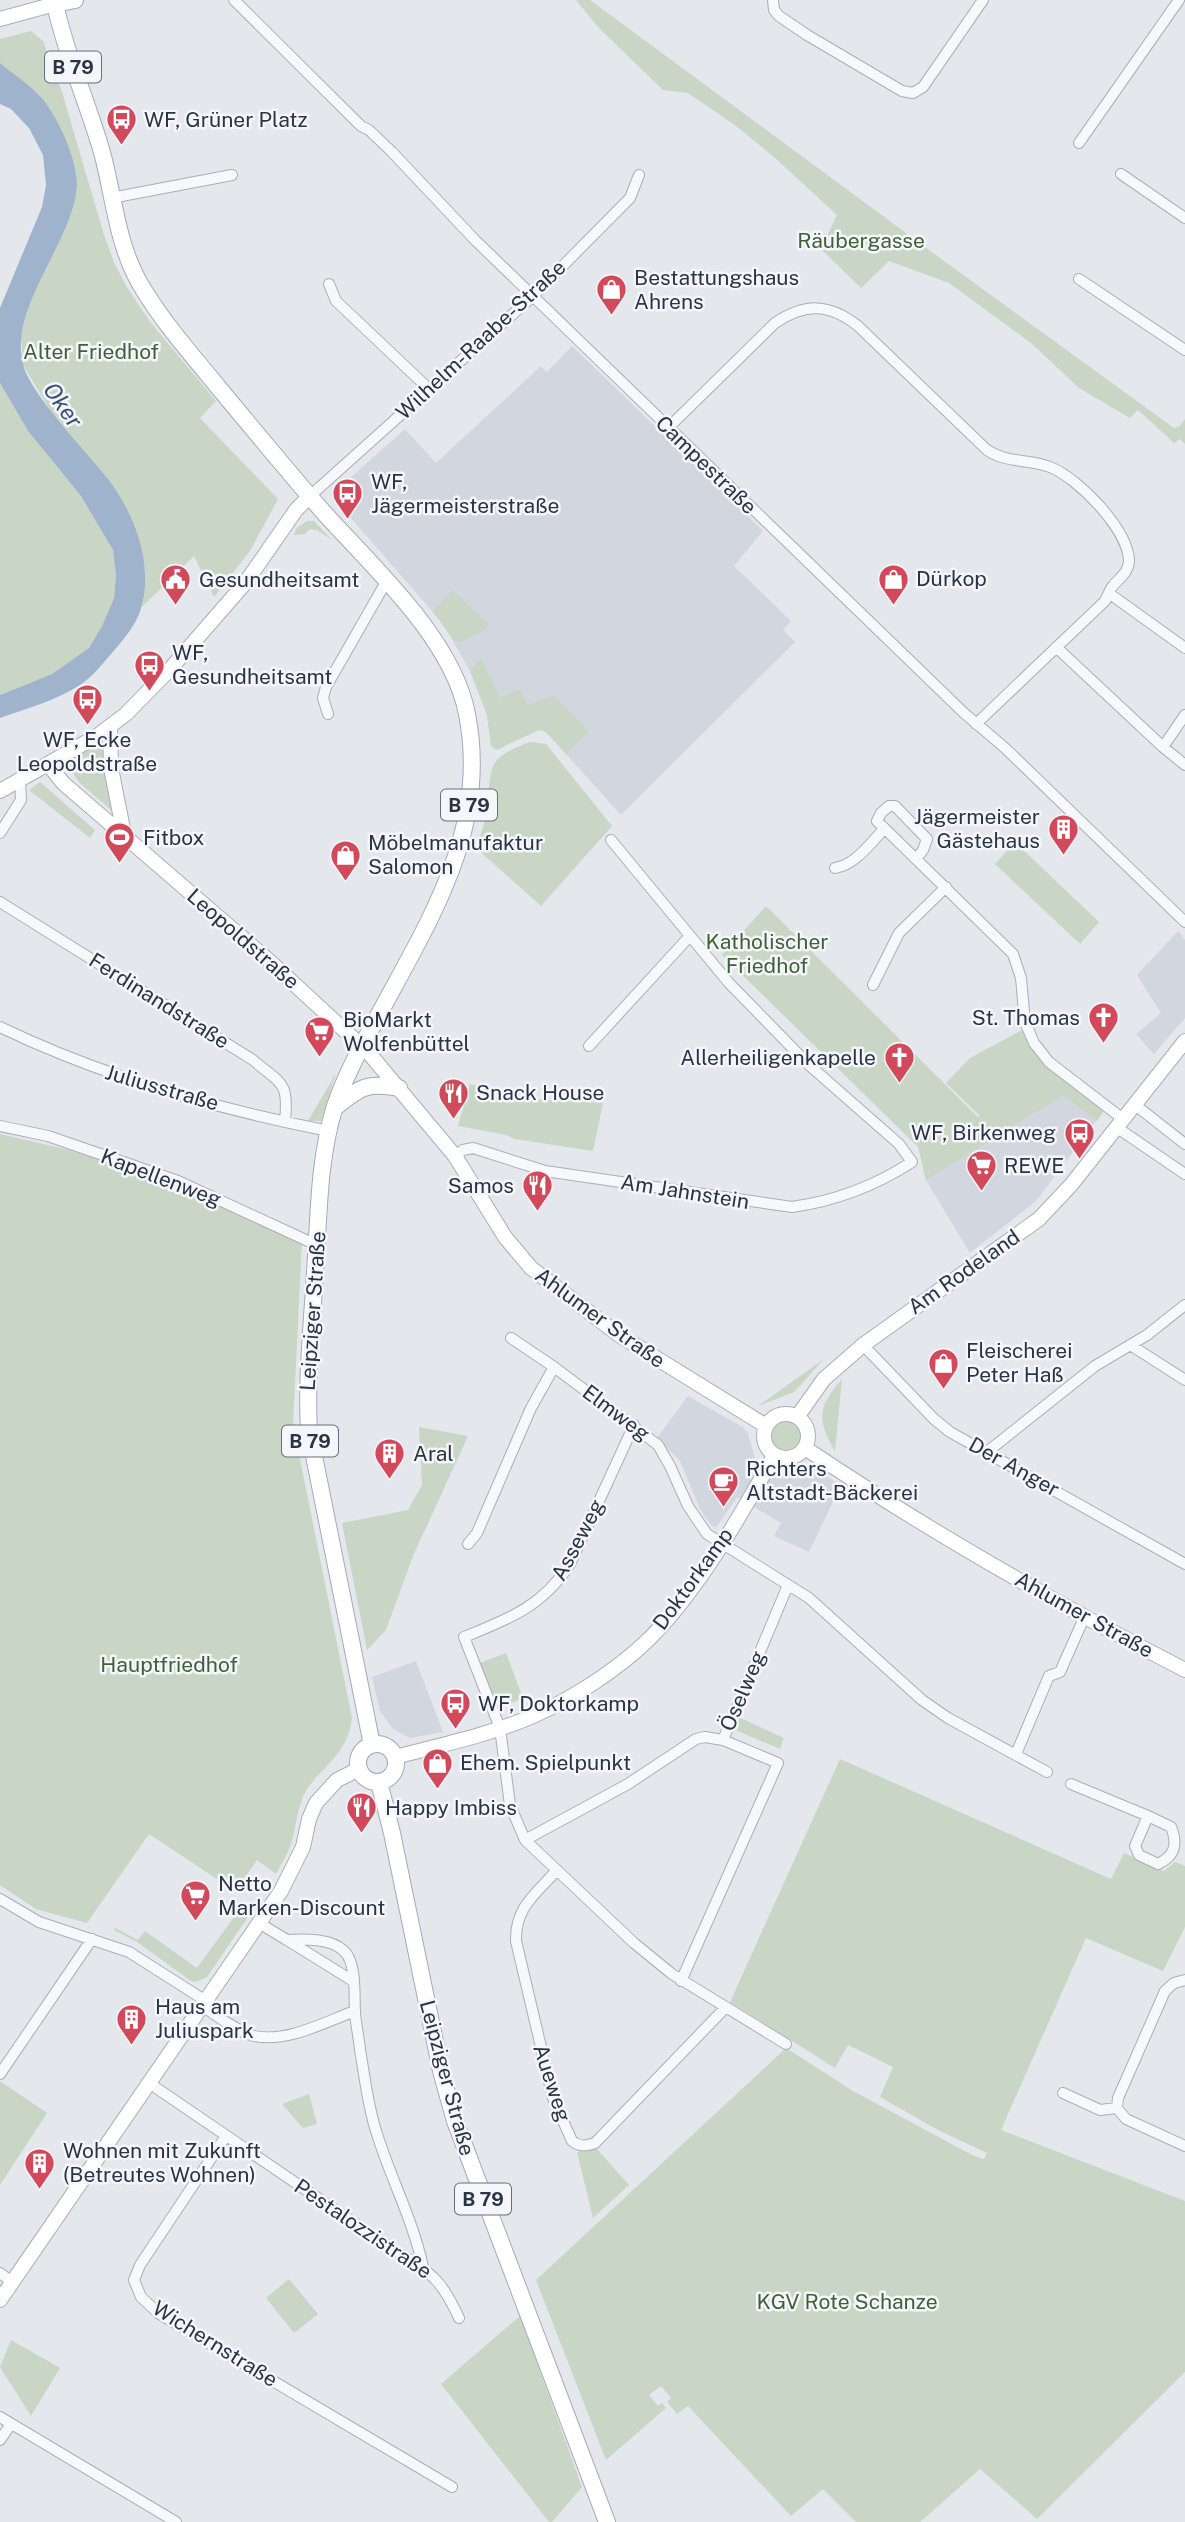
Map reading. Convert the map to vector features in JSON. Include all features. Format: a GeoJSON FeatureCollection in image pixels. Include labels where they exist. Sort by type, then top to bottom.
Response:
{"type":"FeatureCollection","features":[{"type":"Feature","properties":{"kind":"main road"},"geometry":{"type":"LineString","coordinates":[[55,2],[75,0]]}},
{"type":"Feature","properties":{"kind":"main road","name":"B 79"},"geometry":{"type":"LineString","coordinates":[[55,2],[61,29],[103,158],[128,258],[144,291],[192,354],[433,641],[462,695],[469,730],[470,799],[462,840],[445,884],[361,1046]]}},
{"type":"Feature","properties":{"kind":"main road","name":"Leipziger Straße"},"geometry":{"type":"LineString","coordinates":[[361,1046],[335,1107],[322,1171],[308,1382],[309,1431],[372,1745]]}},
{"type":"Feature","properties":{"kind":"main road"},"geometry":{"type":"LineString","coordinates":[[335,1107],[366,1086],[383,1084],[399,1088]]}},
{"type":"Feature","properties":{"kind":"main road"},"geometry":{"type":"LineString","coordinates":[[372,1745],[386,1746],[395,1757],[393,1773],[379,1782],[366,1779],[359,1769],[361,1752],[372,1745]]}},
{"type":"Feature","properties":{"kind":"main road","name":"Leipziger Straße"},"geometry":{"type":"LineString","coordinates":[[379,1782],[455,2121],[607,2522]]}},
{"type":"Feature","properties":{"kind":"street","name":"Campestraße"},"geometry":{"type":"LineString","coordinates":[[234,0],[360,126],[369,130],[392,152],[475,240],[668,428],[1185,922]]}},
{"type":"Feature","properties":{"kind":"street"},"geometry":{"type":"LineString","coordinates":[[772,1],[779,16],[828,50],[902,91],[913,93],[923,87],[983,0]]}},
{"type":"Feature","properties":{"kind":"street"},"geometry":{"type":"LineString","coordinates":[[1079,143],[1179,0]]}},
{"type":"Feature","properties":{"kind":"street"},"geometry":{"type":"LineString","coordinates":[[0,19],[55,2]]}},
{"type":"Feature","properties":{"kind":"street"},"geometry":{"type":"LineString","coordinates":[[111,198],[232,174]]}},
{"type":"Feature","properties":{"kind":"street"},"geometry":{"type":"LineString","coordinates":[[1121,174],[1185,218]]}},
{"type":"Feature","properties":{"kind":"street","name":"Wilhelm-Raabe-Straße"},"geometry":{"type":"LineString","coordinates":[[310,496],[533,296],[630,198],[639,175]]}},
{"type":"Feature","properties":{"kind":"street"},"geometry":{"type":"LineString","coordinates":[[1079,279],[1185,350]]}},
{"type":"Feature","properties":{"kind":"street"},"geometry":{"type":"LineString","coordinates":[[329,285],[336,301],[429,389]]}},
{"type":"Feature","properties":{"kind":"street"},"geometry":{"type":"LineString","coordinates":[[668,428],[775,323],[807,309],[832,311],[846,316],[858,326],[987,450],[1003,458],[1050,467],[1079,485],[1114,524],[1126,549],[1129,560],[1127,569],[1110,594],[976,724]]}},
{"type":"Feature","properties":{"kind":"street"},"geometry":{"type":"LineString","coordinates":[[0,791],[110,727],[149,692],[246,582],[296,510],[310,496]]}},
{"type":"Feature","properties":{"kind":"street"},"geometry":{"type":"LineString","coordinates":[[328,714],[323,698],[326,687],[386,582]]}},
{"type":"Feature","properties":{"kind":"street"},"geometry":{"type":"LineString","coordinates":[[1110,594],[1185,648]]}},
{"type":"Feature","properties":{"kind":"street"},"geometry":{"type":"LineString","coordinates":[[1056,647],[1185,765]]}},
{"type":"Feature","properties":{"kind":"street"},"geometry":{"type":"LineString","coordinates":[[1163,747],[1185,715]]}},
{"type":"Feature","properties":{"kind":"street"},"geometry":{"type":"LineString","coordinates":[[110,727],[111,768],[124,834]]}},
{"type":"Feature","properties":{"kind":"street","name":"Leopoldstraße"},"geometry":{"type":"LineString","coordinates":[[48,764],[63,783],[267,959],[361,1046]]}},
{"type":"Feature","properties":{"kind":"street"},"geometry":{"type":"LineString","coordinates":[[0,833],[21,800],[20,780]]}},
{"type":"Feature","properties":{"kind":"street"},"geometry":{"type":"LineString","coordinates":[[916,859],[927,839],[895,806],[889,806],[877,821],[1013,954],[1021,978],[1025,1022],[1034,1043],[1049,1062],[1119,1123],[1185,1174]]}},
{"type":"Feature","properties":{"kind":"street"},"geometry":{"type":"LineString","coordinates":[[835,868],[842,867],[856,858],[884,829]]}},
{"type":"Feature","properties":{"kind":"street"},"geometry":{"type":"LineString","coordinates":[[589,1046],[689,937],[611,840]]}},
{"type":"Feature","properties":{"kind":"street"},"geometry":{"type":"LineString","coordinates":[[873,985],[899,933],[946,887]]}},
{"type":"Feature","properties":{"kind":"street","name":"Ferdinandstraße"},"geometry":{"type":"LineString","coordinates":[[0,902],[253,1060],[281,1083],[288,1097],[285,1122]]}},
{"type":"Feature","properties":{"kind":"street","name":"Am Jahnstein"},"geometry":{"type":"LineString","coordinates":[[455,1156],[463,1150],[473,1148],[545,1171],[792,1207],[826,1201],[863,1188],[912,1162],[899,1144],[808,1065],[689,937]]}},
{"type":"Feature","properties":{"kind":"street","name":"Juliusstraße"},"geometry":{"type":"LineString","coordinates":[[0,1027],[152,1088],[329,1131]]}},
{"type":"Feature","properties":{"kind":"street","name":"Am Rodeland"},"geometry":{"type":"LineString","coordinates":[[797,1417],[824,1379],[863,1345],[1039,1219],[1071,1185],[1185,1041]]}},
{"type":"Feature","properties":{"kind":"street","name":"Ahlumer Straße"},"geometry":{"type":"LineString","coordinates":[[361,1046],[455,1156],[505,1237],[541,1276],[619,1335],[766,1426]]}},
{"type":"Feature","properties":{"kind":"street"},"geometry":{"type":"LineString","coordinates":[[1134,1104],[1185,1144]]}},
{"type":"Feature","properties":{"kind":"street","name":"Kapellenweg"},"geometry":{"type":"LineString","coordinates":[[0,1126],[48,1136],[178,1181],[308,1241],[317,1241]]}},
{"type":"Feature","properties":{"kind":"street"},"geometry":{"type":"LineString","coordinates":[[988,1452],[1096,1366],[1132,1346],[1185,1305]]}},
{"type":"Feature","properties":{"kind":"street","name":"Elmweg"},"geometry":{"type":"LineString","coordinates":[[510,1338],[658,1444],[698,1523],[720,1544]]}},
{"type":"Feature","properties":{"kind":"street","name":"Der Anger"},"geometry":{"type":"LineString","coordinates":[[863,1345],[934,1419],[950,1432],[1185,1564]]}},
{"type":"Feature","properties":{"kind":"street"},"geometry":{"type":"LineString","coordinates":[[1132,1346],[1185,1380]]}},
{"type":"Feature","properties":{"kind":"street"},"geometry":{"type":"LineString","coordinates":[[468,1544],[477,1533],[531,1408],[554,1367]]}},
{"type":"Feature","properties":{"kind":"street"},"geometry":{"type":"LineString","coordinates":[[782,1414],[797,1417],[808,1430],[805,1448],[794,1457],[784,1459],[774,1456],[764,1443],[766,1426],[772,1418],[782,1414]]}},
{"type":"Feature","properties":{"kind":"street","name":"Asseweg"},"geometry":{"type":"LineString","coordinates":[[524,1840],[510,1805],[500,1728],[464,1637],[534,1605],[559,1580],[570,1564],[634,1425]]}},
{"type":"Feature","properties":{"kind":"street","name":"Ahlumer Straße"},"geometry":{"type":"LineString","coordinates":[[805,1448],[910,1516],[1084,1618],[1185,1670]]}},
{"type":"Feature","properties":{"kind":"street","name":"Doktorkamp"},"geometry":{"type":"LineString","coordinates":[[395,1757],[531,1717],[579,1692],[648,1640],[696,1582],[774,1456]]}},
{"type":"Feature","properties":{"kind":"street"},"geometry":{"type":"LineString","coordinates":[[720,1544],[809,1598],[922,1700],[991,1743],[1047,1772]]}},
{"type":"Feature","properties":{"kind":"street","name":"Öselweg"},"geometry":{"type":"LineString","coordinates":[[524,1840],[628,1784],[696,1739],[705,1737],[723,1740],[788,1585]]}},
{"type":"Feature","properties":{"kind":"street"},"geometry":{"type":"LineString","coordinates":[[1016,1754],[1049,1676],[1060,1672],[1084,1618]]}},
{"type":"Feature","properties":{"kind":"street"},"geometry":{"type":"LineString","coordinates":[[681,1981],[778,1763],[723,1740]]}},
{"type":"Feature","properties":{"kind":"street"},"geometry":{"type":"LineString","coordinates":[[0,2300],[6,2278],[149,2083],[284,1885],[303,1847],[309,1819],[316,1803],[337,1780],[359,1769]]}},
{"type":"Feature","properties":{"kind":"street"},"geometry":{"type":"LineString","coordinates":[[1071,1784],[1148,1816],[1171,1827],[1180,1853],[1158,1864],[1139,1855],[1135,1846],[1148,1816]]}},
{"type":"Feature","properties":{"kind":"street"},"geometry":{"type":"LineString","coordinates":[[524,1840],[634,1943],[681,1981],[786,2044]]}},
{"type":"Feature","properties":{"kind":"street","name":"Aueweg"},"geometry":{"type":"LineString","coordinates":[[557,1870],[522,1909],[516,1925],[516,1941],[553,2098],[572,2141],[587,2146],[595,2143],[726,2008]]}},
{"type":"Feature","properties":{"kind":"street"},"geometry":{"type":"LineString","coordinates":[[0,1900],[39,1922],[129,1952],[241,2031],[263,2036],[291,2034],[355,2011]]}},
{"type":"Feature","properties":{"kind":"street"},"geometry":{"type":"LineString","coordinates":[[259,1923],[354,1981]]}},
{"type":"Feature","properties":{"kind":"street"},"geometry":{"type":"LineString","coordinates":[[287,1940],[304,1938],[334,1944],[344,1951],[349,1959],[357,2000],[355,2011],[363,2070],[376,2133],[417,2241],[422,2266]]}},
{"type":"Feature","properties":{"kind":"street"},"geometry":{"type":"LineString","coordinates":[[0,2074],[92,1939]]}},
{"type":"Feature","properties":{"kind":"street"},"geometry":{"type":"LineString","coordinates":[[1185,1980],[1174,1983],[1165,1991],[1118,2098],[1117,2108],[1126,2119],[1185,2146]]}},
{"type":"Feature","properties":{"kind":"street","name":"Pestalozzistraße"},"geometry":{"type":"LineString","coordinates":[[149,2083],[422,2266],[435,2276],[446,2290],[459,2318]]}},
{"type":"Feature","properties":{"kind":"street"},"geometry":{"type":"LineString","coordinates":[[1063,2093],[1100,2110],[1117,2108]]}},
{"type":"Feature","properties":{"kind":"street","name":"Wichernstraße"},"geometry":{"type":"LineString","coordinates":[[226,2136],[140,2265],[134,2280],[141,2297],[158,2313],[452,2487]]}},
{"type":"Feature","properties":{"kind":"street"},"geometry":{"type":"LineString","coordinates":[[0,2417],[174,2521]]}},
{"type":"Feature","properties":{"kind":"street"},"geometry":{"type":"LineString","coordinates":[[0,2440],[11,2424]]}},
{"type":"Feature","properties":{"kind":"shaded area"},"geometry":{"type":"Polygon","coordinates":[[[572,346],[763,531],[734,566],[791,621],[783,630],[795,642],[621,815],[546,732],[539,730],[496,750],[491,746],[487,715],[480,694],[444,625],[331,495],[405,429],[436,463],[541,366],[547,372],[572,346]]]}},
{"type":"Feature","properties":{"kind":"shaded area"},"geometry":{"type":"Polygon","coordinates":[[[1178,931],[1185,940],[1185,1018],[1154,1054],[1136,1034],[1161,1013],[1137,975],[1178,931]]]}},
{"type":"Feature","properties":{"kind":"shaded area"},"geometry":{"type":"Polygon","coordinates":[[[1064,1087],[1101,1115],[1036,1201],[970,1253],[926,1180],[923,1168],[1064,1087]]]}},
{"type":"Feature","properties":{"kind":"shaded area"},"geometry":{"type":"Polygon","coordinates":[[[688,1396],[744,1428],[756,1462],[777,1476],[809,1467],[841,1485],[809,1552],[774,1536],[781,1523],[737,1497],[716,1528],[711,1525],[700,1509],[680,1461],[657,1438],[688,1396]]]}},
{"type":"Feature","properties":{"kind":"shaded area"},"geometry":{"type":"Polygon","coordinates":[[[416,1661],[443,1732],[410,1738],[392,1728],[380,1711],[372,1677],[416,1661]]]}},
{"type":"Feature","properties":{"kind":"green space","name":"Räubergasse"},"geometry":{"type":"Polygon","coordinates":[[[576,0],[590,0],[1174,428],[1180,426],[1185,419],[1185,444],[1180,439],[1174,443],[1138,410],[1130,418],[1079,388],[1031,343],[949,283],[889,261],[861,288],[821,249],[837,215],[736,126],[688,93],[663,90],[599,28],[576,0]]]}},
{"type":"Feature","properties":{"kind":"green space","name":"Alter Friedhof"},"geometry":{"type":"Polygon","coordinates":[[[31,31],[43,41],[62,92],[104,235],[126,286],[151,323],[216,401],[200,418],[278,499],[250,551],[214,597],[194,556],[141,608],[145,568],[23,365],[21,336],[28,305],[57,245],[77,192],[75,169],[53,115],[40,95],[0,63],[0,39],[31,31]]]}},
{"type":"Feature","properties":{"kind":"green space"},"geometry":{"type":"Polygon","coordinates":[[[0,383],[28,431],[81,496],[113,550],[116,575],[114,598],[89,648],[52,674],[0,695],[0,383]]]}},
{"type":"Feature","properties":{"kind":"green space"},"geometry":{"type":"Polygon","coordinates":[[[307,521],[314,521],[332,540],[317,530],[310,529],[305,534],[294,535],[297,528],[307,521]]]}},
{"type":"Feature","properties":{"kind":"green space"},"geometry":{"type":"Polygon","coordinates":[[[453,590],[488,624],[487,629],[460,642],[453,640],[433,611],[453,590]]]}},
{"type":"Feature","properties":{"kind":"green space"},"geometry":{"type":"Polygon","coordinates":[[[481,659],[500,698],[519,689],[528,705],[553,695],[589,731],[566,754],[546,732],[539,730],[496,750],[491,746],[487,715],[470,671],[481,659]]]}},
{"type":"Feature","properties":{"kind":"green space"},"geometry":{"type":"Polygon","coordinates":[[[530,742],[546,744],[612,826],[541,906],[476,848],[486,815],[493,766],[505,754],[530,742]]]}},
{"type":"Feature","properties":{"kind":"green space"},"geometry":{"type":"Polygon","coordinates":[[[110,743],[120,818],[80,783],[65,763],[99,744],[110,743]]]}},
{"type":"Feature","properties":{"kind":"green space"},"geometry":{"type":"Polygon","coordinates":[[[40,782],[95,830],[90,838],[29,790],[40,782]]]}},
{"type":"Feature","properties":{"kind":"green space"},"geometry":{"type":"Polygon","coordinates":[[[1015,842],[1099,922],[1080,944],[995,864],[1015,842]]]}},
{"type":"Feature","properties":{"kind":"green space","name":"Katholischer Friedhof"},"geometry":{"type":"Polygon","coordinates":[[[766,906],[978,1117],[980,1116],[946,1083],[970,1058],[1022,1030],[1028,1043],[1046,1065],[1105,1109],[1097,1121],[1063,1095],[926,1180],[918,1147],[722,955],[766,906]]]}},
{"type":"Feature","properties":{"kind":"green space"},"geometry":{"type":"Polygon","coordinates":[[[336,1073],[321,1121],[308,1121],[336,1073]]]}},
{"type":"Feature","properties":{"kind":"green space"},"geometry":{"type":"Polygon","coordinates":[[[470,1084],[536,1099],[603,1103],[593,1151],[515,1139],[458,1126],[470,1084]]]}},
{"type":"Feature","properties":{"kind":"green space","name":"Hauptfriedhof"},"geometry":{"type":"Polygon","coordinates":[[[0,1134],[69,1150],[176,1184],[302,1242],[293,1424],[352,1718],[350,1729],[342,1748],[305,1793],[290,1848],[276,1874],[257,1860],[235,1891],[149,1834],[87,1923],[36,1909],[0,1885],[0,1134]]]}},
{"type":"Feature","properties":{"kind":"green space"},"geometry":{"type":"Polygon","coordinates":[[[824,1359],[794,1392],[758,1406],[824,1359]]]}},
{"type":"Feature","properties":{"kind":"green space"},"geometry":{"type":"Polygon","coordinates":[[[842,1379],[835,1451],[825,1430],[822,1414],[828,1398],[842,1379]]]}},
{"type":"Feature","properties":{"kind":"green space"},"geometry":{"type":"Polygon","coordinates":[[[786,1419],[797,1424],[802,1435],[797,1446],[786,1451],[775,1446],[770,1435],[775,1424],[786,1419]]]}},
{"type":"Feature","properties":{"kind":"green space"},"geometry":{"type":"Polygon","coordinates":[[[419,1427],[468,1436],[413,1556],[386,1630],[367,1650],[342,1523],[408,1510],[422,1485],[419,1427]]]}},
{"type":"Feature","properties":{"kind":"green space"},"geometry":{"type":"Polygon","coordinates":[[[506,1653],[523,1698],[493,1710],[475,1665],[506,1653]]]}},
{"type":"Feature","properties":{"kind":"green space"},"geometry":{"type":"Polygon","coordinates":[[[736,1716],[784,1738],[780,1749],[731,1728],[736,1716]]]}},
{"type":"Feature","properties":{"kind":"green space","name":"KGV Rote Schanze"},"geometry":{"type":"Polygon","coordinates":[[[840,1759],[1111,1879],[1124,1853],[1164,1871],[1175,1862],[1185,1866],[1185,1927],[1163,1971],[1086,1938],[1001,2130],[1185,2201],[1185,2372],[1037,2519],[980,2469],[920,2522],[856,2522],[823,2489],[791,2516],[688,2406],[677,2414],[667,2402],[671,2398],[661,2386],[649,2395],[658,2406],[662,2403],[666,2408],[606,2460],[536,2280],[786,2048],[853,2091],[984,2159],[987,2153],[938,2130],[880,2097],[893,2067],[848,2045],[835,2068],[730,2002],[840,1759]]]}},
{"type":"Feature","properties":{"kind":"green space"},"geometry":{"type":"Polygon","coordinates":[[[239,1910],[248,1917],[207,1977],[196,1982],[137,1942],[114,1930],[115,1928],[138,1940],[145,1931],[197,1968],[239,1910]]]}},
{"type":"Feature","properties":{"kind":"green space"},"geometry":{"type":"Polygon","coordinates":[[[0,2081],[47,2113],[0,2185],[0,2081]]]}},
{"type":"Feature","properties":{"kind":"green space"},"geometry":{"type":"Polygon","coordinates":[[[309,2094],[317,2124],[303,2128],[282,2104],[309,2094]]]}},
{"type":"Feature","properties":{"kind":"green space"},"geometry":{"type":"Polygon","coordinates":[[[596,2148],[629,2185],[593,2218],[577,2152],[596,2148]]]}},
{"type":"Feature","properties":{"kind":"green space"},"geometry":{"type":"Polygon","coordinates":[[[289,2279],[318,2314],[294,2333],[266,2298],[289,2279]]]}},
{"type":"Feature","properties":{"kind":"green space"},"geometry":{"type":"Polygon","coordinates":[[[520,2316],[582,2487],[552,2522],[549,2522],[441,2384],[520,2316]]]}},
{"type":"Feature","properties":{"kind":"green space"},"geometry":{"type":"Polygon","coordinates":[[[11,2340],[60,2368],[31,2416],[0,2367],[11,2340]]]}},
{"type":"Feature","properties":{"kind":"water"},"geometry":{"type":"Polygon","coordinates":[[[0,63],[48,106],[67,143],[77,184],[70,217],[27,312],[21,343],[23,364],[36,391],[47,406],[118,493],[140,540],[145,574],[141,608],[136,620],[121,643],[91,676],[63,694],[0,718],[0,695],[52,674],[89,648],[114,598],[116,575],[113,550],[81,496],[28,431],[0,383],[0,308],[42,207],[46,185],[43,155],[29,128],[11,109],[0,104],[0,63]]]}},
{"type":"Feature","properties":{"kind":"place","name":"WF, Grüner Platz"},"geometry":{"type":"Point","coordinates":[121,147]}},
{"type":"Feature","properties":{"kind":"place","name":"Bestattungshaus Ahrens"},"geometry":{"type":"Point","coordinates":[611,317]}},
{"type":"Feature","properties":{"kind":"place","name":"WF, Jägermeisterstraße"},"geometry":{"type":"Point","coordinates":[348,521]}},
{"type":"Feature","properties":{"kind":"place","name":"Dürkop"},"geometry":{"type":"Point","coordinates":[893,606]}},
{"type":"Feature","properties":{"kind":"place","name":"Gesundheitsamt"},"geometry":{"type":"Point","coordinates":[176,607]}},
{"type":"Feature","properties":{"kind":"place","name":"WF, Gesundheitsamt"},"geometry":{"type":"Point","coordinates":[149,692]}},
{"type":"Feature","properties":{"kind":"place","name":"WF, Ecke Leopoldstraße"},"geometry":{"type":"Point","coordinates":[87,727]}},
{"type":"Feature","properties":{"kind":"place","name":"Jägermeister Gästehaus"},"geometry":{"type":"Point","coordinates":[1063,856]}},
{"type":"Feature","properties":{"kind":"place","name":"Fitbox"},"geometry":{"type":"Point","coordinates":[120,865]}},
{"type":"Feature","properties":{"kind":"place","name":"Möbelmanufaktur Salomon"},"geometry":{"type":"Point","coordinates":[345,882]}},
{"type":"Feature","properties":{"kind":"place","name":"St. Thomas"},"geometry":{"type":"Point","coordinates":[1103,1045]}},
{"type":"Feature","properties":{"kind":"place","name":"BioMarkt Wolfenbüttel"},"geometry":{"type":"Point","coordinates":[320,1059]}},
{"type":"Feature","properties":{"kind":"place","name":"Allerheiligenkapelle"},"geometry":{"type":"Point","coordinates":[899,1085]}},
{"type":"Feature","properties":{"kind":"place","name":"Snack House"},"geometry":{"type":"Point","coordinates":[453,1120]}},
{"type":"Feature","properties":{"kind":"place","name":"WF, Birkenweg"},"geometry":{"type":"Point","coordinates":[1079,1160]}},
{"type":"Feature","properties":{"kind":"place","name":"REWE"},"geometry":{"type":"Point","coordinates":[981,1193]}},
{"type":"Feature","properties":{"kind":"place","name":"Samos"},"geometry":{"type":"Point","coordinates":[537,1213]}},
{"type":"Feature","properties":{"kind":"place","name":"Fleischerei Peter Haß"},"geometry":{"type":"Point","coordinates":[943,1390]}},
{"type":"Feature","properties":{"kind":"place","name":"Aral"},"geometry":{"type":"Point","coordinates":[390,1481]}},
{"type":"Feature","properties":{"kind":"place","name":"Richters Altstadt-Bäckerei"},"geometry":{"type":"Point","coordinates":[723,1508]}},
{"type":"Feature","properties":{"kind":"place","name":"WF, Doktorkamp"},"geometry":{"type":"Point","coordinates":[455,1731]}},
{"type":"Feature","properties":{"kind":"place","name":"Ehem. Spielpunkt"},"geometry":{"type":"Point","coordinates":[437,1790]}},
{"type":"Feature","properties":{"kind":"place","name":"Happy Imbiss"},"geometry":{"type":"Point","coordinates":[362,1835]}},
{"type":"Feature","properties":{"kind":"place","name":"Netto Marken-Discount"},"geometry":{"type":"Point","coordinates":[195,1923]}},
{"type":"Feature","properties":{"kind":"place","name":"Haus am Juliuspark"},"geometry":{"type":"Point","coordinates":[132,2046]}},
{"type":"Feature","properties":{"kind":"place","name":"Wohnen mit Zukunft (Betreutes Wohnen)"},"geometry":{"type":"Point","coordinates":[40,2190]}},
{"type":"Feature","properties":{"kind":"water label","name":"Oker"},"geometry":{"type":"Point","coordinates":[63,405]}}]}
